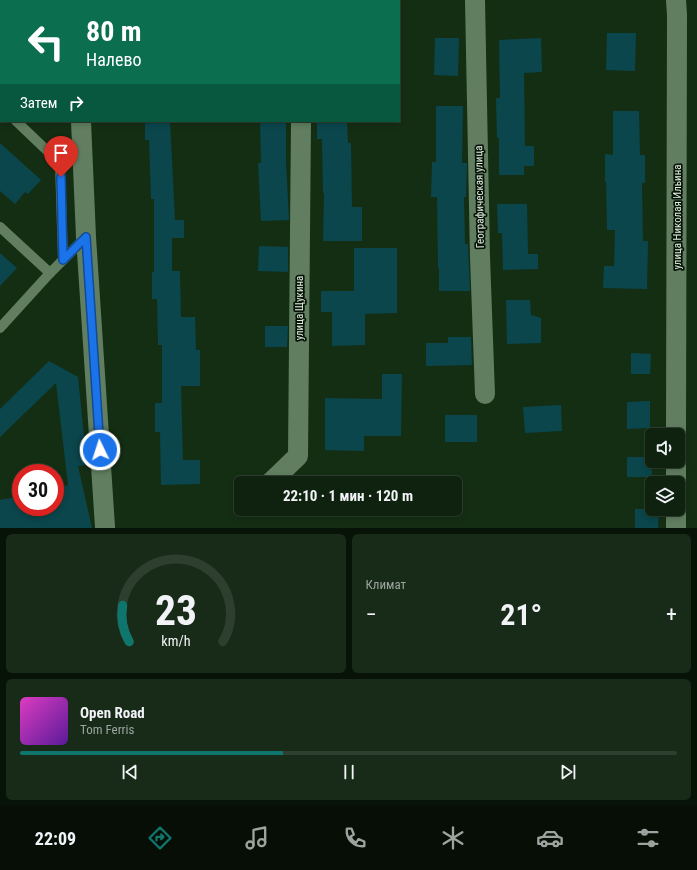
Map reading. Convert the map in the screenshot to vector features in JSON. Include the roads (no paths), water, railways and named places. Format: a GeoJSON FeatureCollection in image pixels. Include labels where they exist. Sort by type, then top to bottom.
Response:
{"type":"FeatureCollection","features":[{"type":"Feature","properties":{"kind":"street","name":"Географическая улица"},"geometry":{"type":"LineString","coordinates":[[475,0],[480,256],[485,394]]}},
{"type":"Feature","properties":{"kind":"street","name":"улица Николая Ильина"},"geometry":{"type":"LineString","coordinates":[[676,0],[676,428]]}},
{"type":"Feature","properties":{"kind":"street"},"geometry":{"type":"LineString","coordinates":[[81,122],[86,237],[104,527]]}},
{"type":"Feature","properties":{"kind":"street","name":"улица Щукина"},"geometry":{"type":"LineString","coordinates":[[277,476],[298,456],[301,122]]}},
{"type":"Feature","properties":{"kind":"street"},"geometry":{"type":"LineString","coordinates":[[676,516],[676,528]]}},
{"type":"Feature","properties":{"kind":"lane"},"geometry":{"type":"LineString","coordinates":[[17,122],[60,163],[63,260]]}},
{"type":"Feature","properties":{"kind":"lane"},"geometry":{"type":"LineString","coordinates":[[0,227],[50,273]]}},
{"type":"Feature","properties":{"kind":"lane"},"geometry":{"type":"LineString","coordinates":[[0,328],[50,273],[86,237]]}}]}
